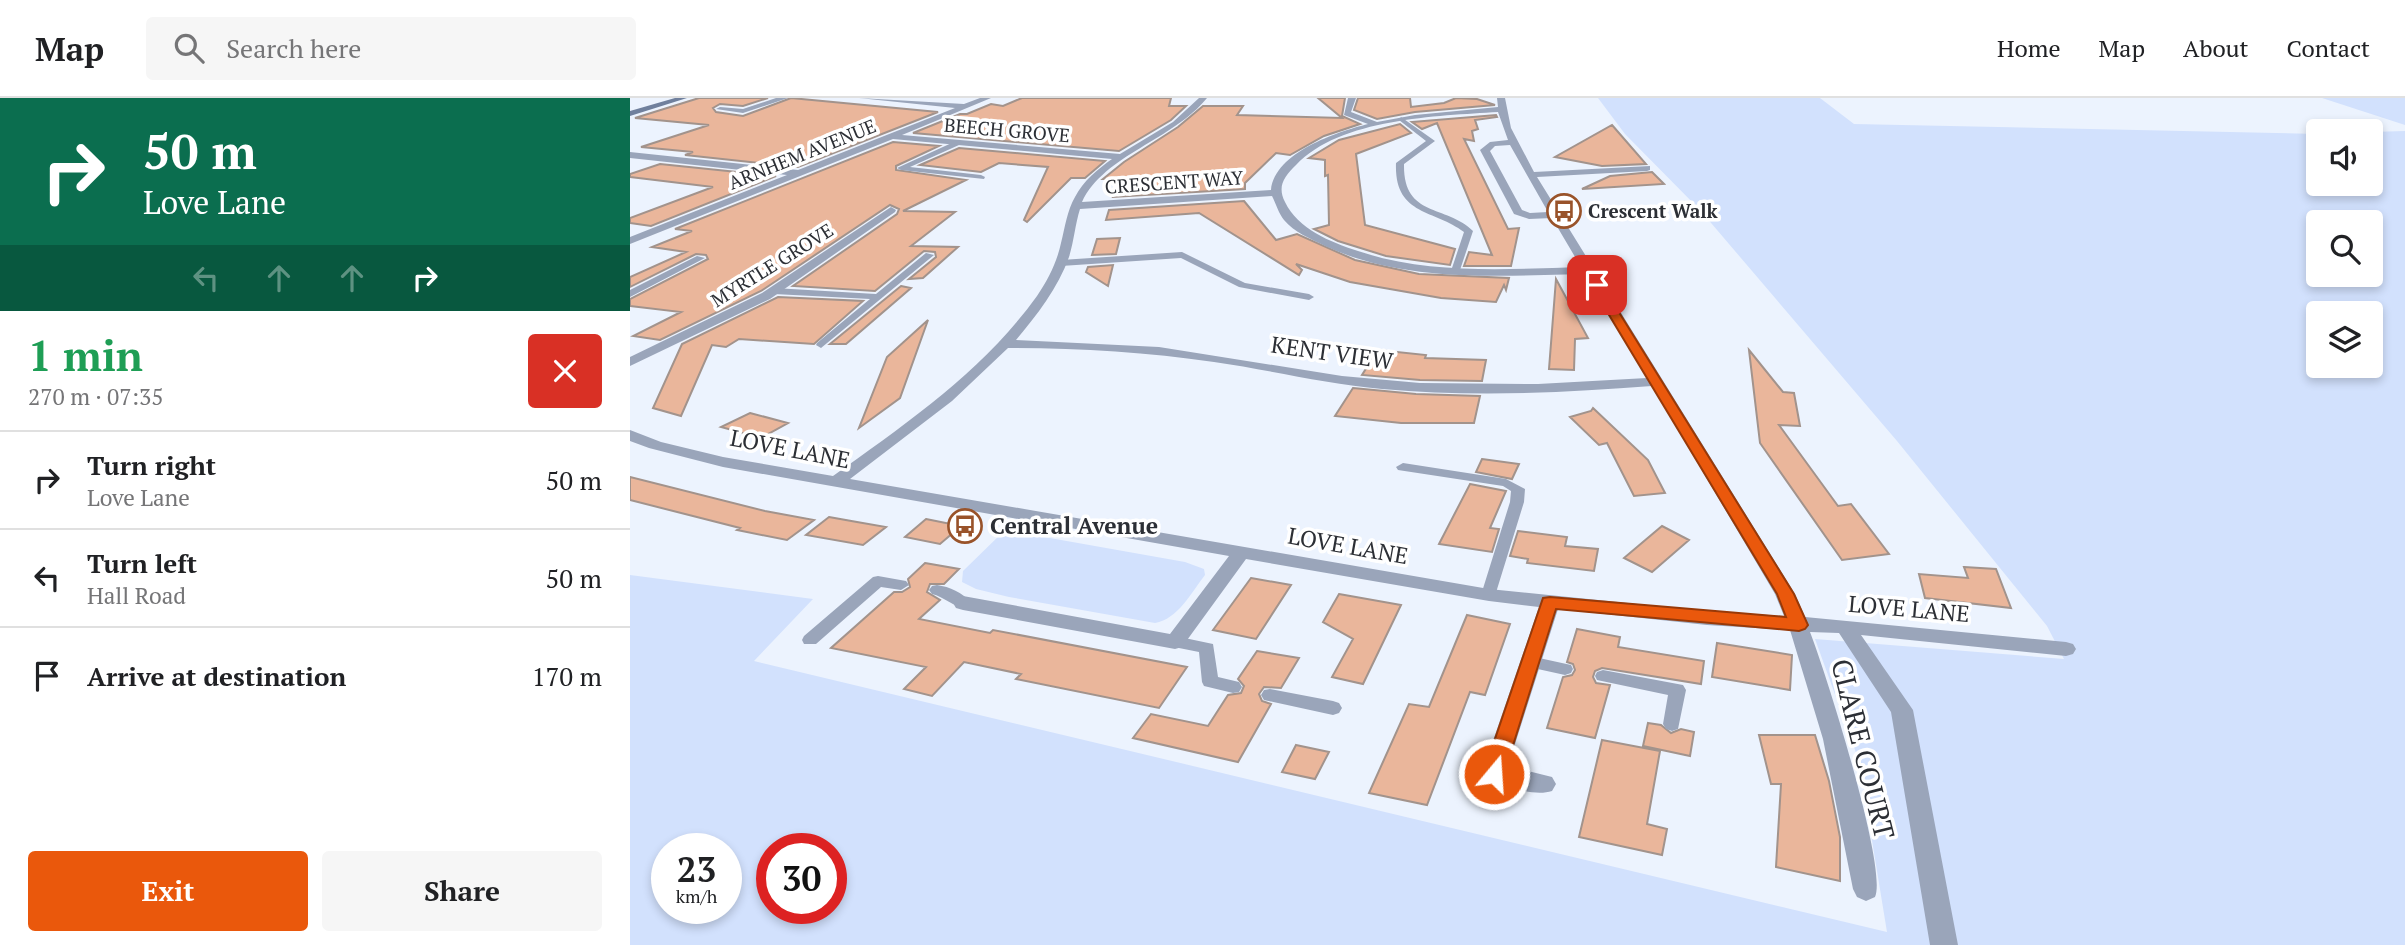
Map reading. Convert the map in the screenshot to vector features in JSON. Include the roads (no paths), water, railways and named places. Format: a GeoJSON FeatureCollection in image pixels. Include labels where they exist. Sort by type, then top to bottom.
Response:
{"type":"FeatureCollection","features":[{"type":"Feature","properties":{"kind":"street"},"geometry":{"type":"LineString","coordinates":[[630,114],[683,98]]}},
{"type":"Feature","properties":{"kind":"street"},"geometry":{"type":"LineString","coordinates":[[720,109],[743,111],[783,98]]}},
{"type":"Feature","properties":{"kind":"street"},"geometry":{"type":"LineString","coordinates":[[863,98],[965,107]]}},
{"type":"Feature","properties":{"kind":"street","name":"ARNHEM AVENUE"},"geometry":{"type":"LineString","coordinates":[[630,241],[987,98]]}},
{"type":"Feature","properties":{"kind":"street"},"geometry":{"type":"LineString","coordinates":[[834,483],[925,415],[1004,344],[1044,295],[1061,263],[1075,206],[1084,189],[1119,157],[1183,121],[1203,98]]}},
{"type":"Feature","properties":{"kind":"street"},"geometry":{"type":"LineString","coordinates":[[1352,98],[1347,113],[1376,124]]}},
{"type":"Feature","properties":{"kind":"street"},"geometry":{"type":"LineString","coordinates":[[1501,103],[1401,119],[1340,135],[1302,154],[1288,166],[1278,180],[1275,193],[1289,220],[1360,256],[1456,271],[1494,273],[1588,270]]}},
{"type":"Feature","properties":{"kind":"street","name":"CLARE COURT"},"geometry":{"type":"LineString","coordinates":[[1501,103],[1513,142],[1531,175],[1785,594],[1799,625],[1842,765],[1866,889]]}},
{"type":"Feature","properties":{"kind":"street","name":"BEECH GROVE"},"geometry":{"type":"LineString","coordinates":[[891,137],[1119,157]]}},
{"type":"Feature","properties":{"kind":"street"},"geometry":{"type":"LineString","coordinates":[[1513,142],[1493,144],[1485,150],[1518,212],[1530,216],[1556,215]]}},
{"type":"Feature","properties":{"kind":"street"},"geometry":{"type":"LineString","coordinates":[[630,155],[799,174]]}},
{"type":"Feature","properties":{"kind":"street"},"geometry":{"type":"LineString","coordinates":[[1531,175],[1647,168]]}},
{"type":"Feature","properties":{"kind":"street","name":"CRESCENT WAY"},"geometry":{"type":"LineString","coordinates":[[1075,206],[1275,193]]}},
{"type":"Feature","properties":{"kind":"street","name":"MYRTLE GROVE"},"geometry":{"type":"LineString","coordinates":[[630,362],[715,323],[774,291],[891,210]]}},
{"type":"Feature","properties":{"kind":"street","name":"KENT VIEW"},"geometry":{"type":"LineString","coordinates":[[1004,344],[1091,345],[1166,351],[1333,379],[1425,387],[1553,389],[1656,381]]}},
{"type":"Feature","properties":{"kind":"street","name":"LOVE LANE"},"geometry":{"type":"LineString","coordinates":[[630,435],[655,445],[723,462],[834,483],[1489,595],[1550,603],[1845,627],[2067,649]]}},
{"type":"Feature","properties":{"kind":"street"},"geometry":{"type":"LineString","coordinates":[[963,603],[1175,642],[1242,552]]}},
{"type":"Feature","properties":{"kind":"street"},"geometry":{"type":"LineString","coordinates":[[1544,784],[1494,774],[1550,603]]}},
{"type":"Feature","properties":{"kind":"street"},"geometry":{"type":"LineString","coordinates":[[1845,627],[1902,710],[1944,945]]}},
{"type":"Feature","properties":{"kind":"lane"},"geometry":{"type":"LineString","coordinates":[[1401,119],[1431,141],[1400,163],[1399,172],[1406,197],[1415,207],[1469,231],[1456,271]]}},
{"type":"Feature","properties":{"kind":"lane"},"geometry":{"type":"LineString","coordinates":[[956,143],[901,168],[981,177]]}},
{"type":"Feature","properties":{"kind":"lane"},"geometry":{"type":"LineString","coordinates":[[821,345],[929,255]]}},
{"type":"Feature","properties":{"kind":"lane"},"geometry":{"type":"LineString","coordinates":[[1061,263],[1182,255],[1242,285],[1309,297]]}},
{"type":"Feature","properties":{"kind":"lane"},"geometry":{"type":"LineString","coordinates":[[630,294],[701,258]]}},
{"type":"Feature","properties":{"kind":"lane"},"geometry":{"type":"LineString","coordinates":[[774,291],[878,297]]}},
{"type":"Feature","properties":{"kind":"lane"},"geometry":{"type":"LineString","coordinates":[[1403,467],[1506,483],[1518,489],[1517,502],[1489,595]]}},
{"type":"Feature","properties":{"kind":"lane"},"geometry":{"type":"LineString","coordinates":[[810,640],[878,582],[901,585]]}},
{"type":"Feature","properties":{"kind":"lane"},"geometry":{"type":"LineString","coordinates":[[937,590],[947,592],[963,603]]}},
{"type":"Feature","properties":{"kind":"lane"},"geometry":{"type":"LineString","coordinates":[[1175,642],[1207,648],[1210,682],[1233,687]]}},
{"type":"Feature","properties":{"kind":"lane"},"geometry":{"type":"LineString","coordinates":[[1530,662],[1565,669]]}},
{"type":"Feature","properties":{"kind":"lane"},"geometry":{"type":"LineString","coordinates":[[1603,676],[1677,690],[1672,724]]}},
{"type":"Feature","properties":{"kind":"lane"},"geometry":{"type":"LineString","coordinates":[[1270,695],[1333,708]]}},
{"type":"Feature","properties":{"kind":"place","name":"Crescent Walk"},"geometry":{"type":"Point","coordinates":[1564,211]}},
{"type":"Feature","properties":{"kind":"place","name":"Central Avenue"},"geometry":{"type":"Point","coordinates":[965,526]}}]}
